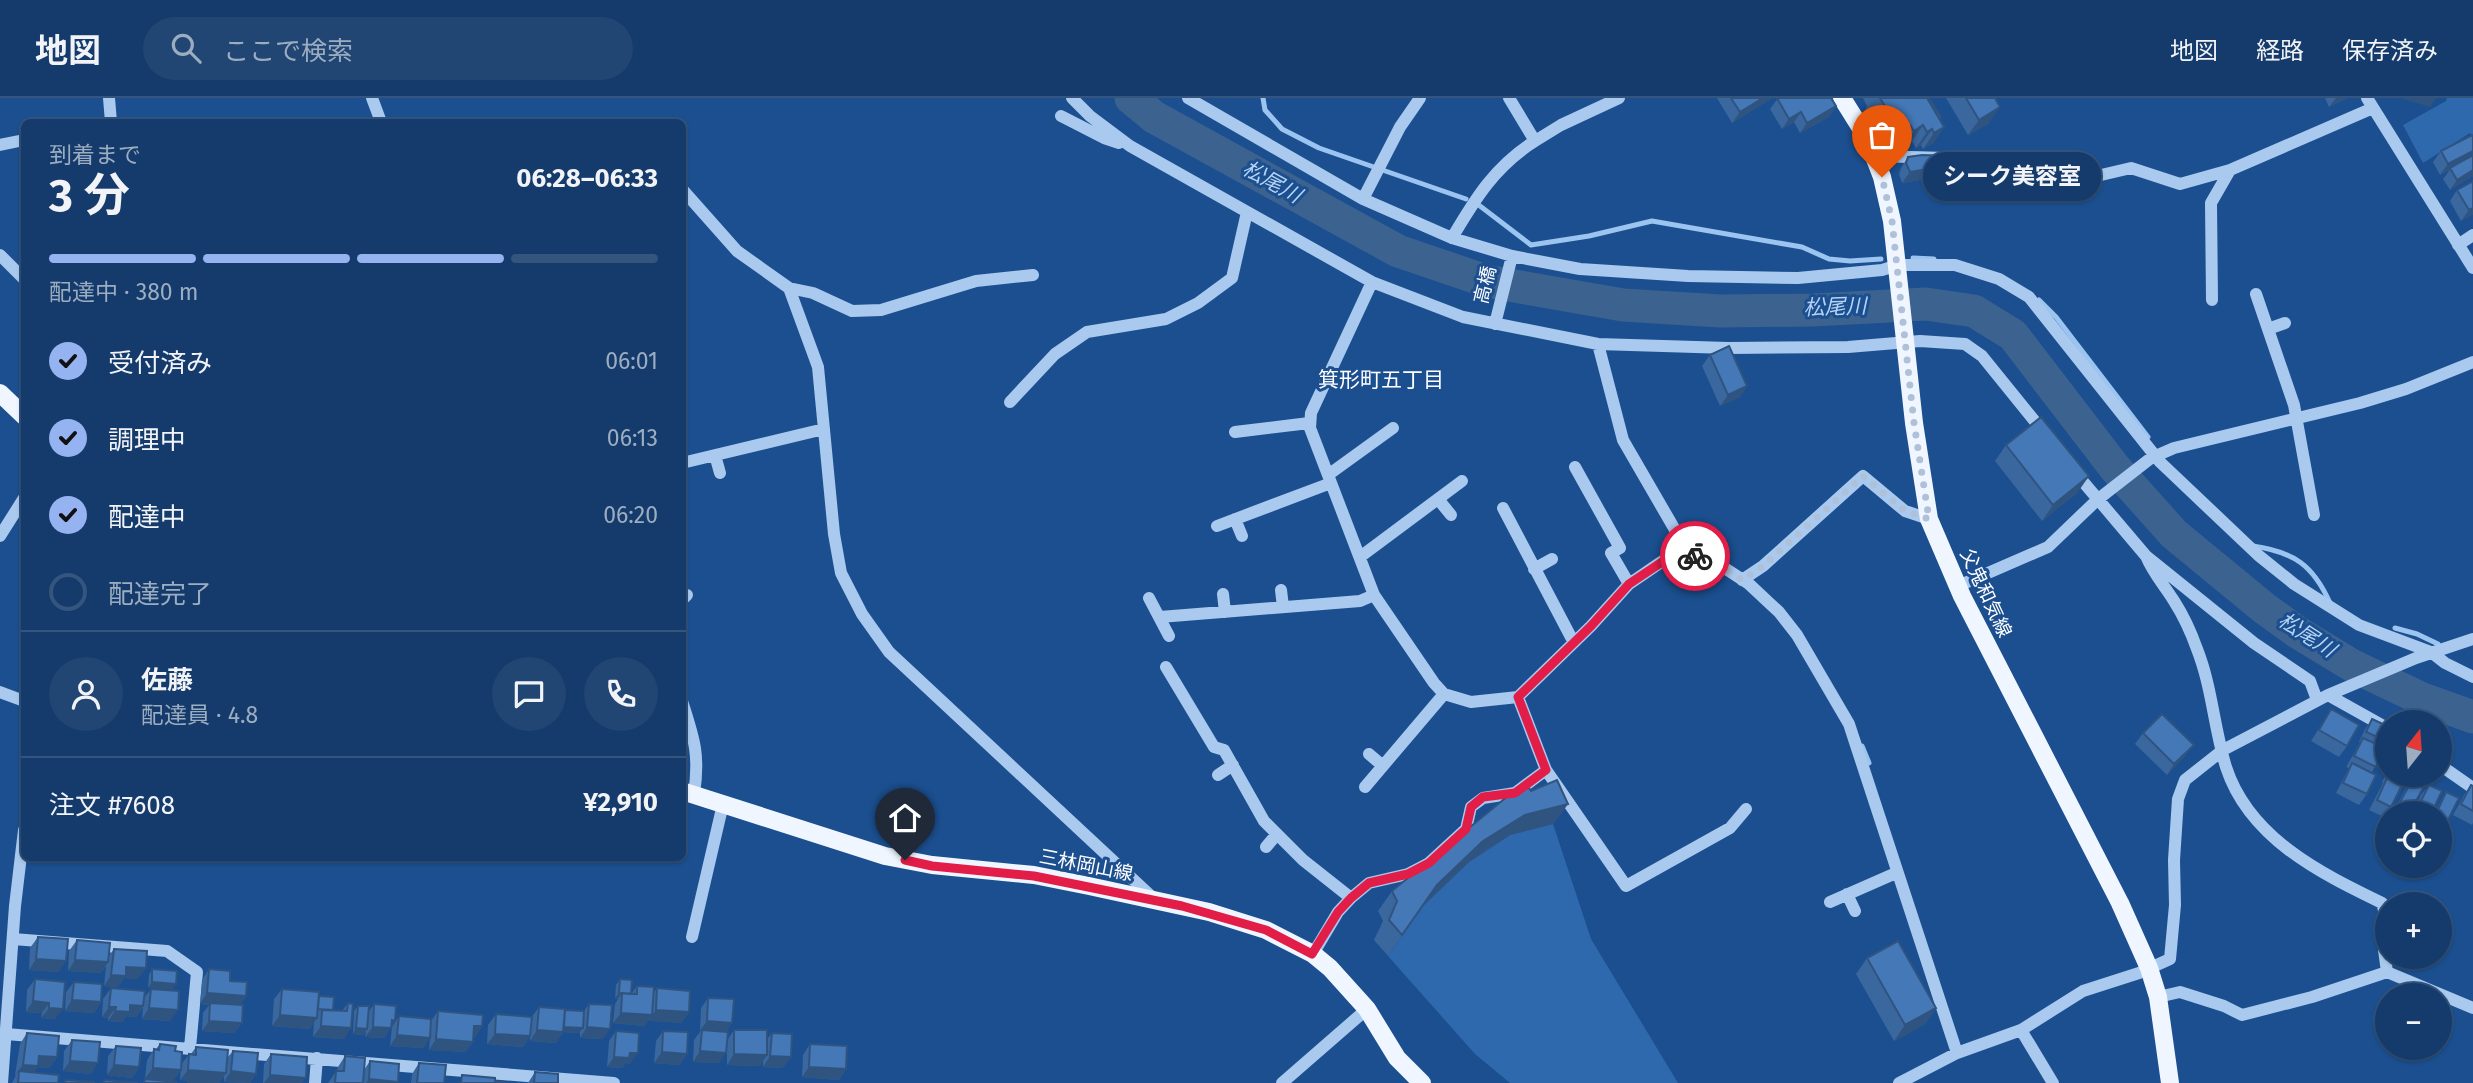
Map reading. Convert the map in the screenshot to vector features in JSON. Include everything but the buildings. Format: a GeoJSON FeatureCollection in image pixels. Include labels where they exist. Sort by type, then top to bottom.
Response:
{"type":"FeatureCollection","features":[{"type":"Feature","properties":{"kind":"main road","name":"父鬼和気線"},"geometry":{"type":"LineString","coordinates":[[1842,98],[1867,138],[1882,177],[1892,221],[1914,423],[1929,519],[1958,586],[2120,902],[2149,968],[2158,997],[2170,1083]]}},
{"type":"Feature","properties":{"kind":"main road"},"geometry":{"type":"LineString","coordinates":[[0,393],[21,412]]}},
{"type":"Feature","properties":{"kind":"main road","name":"三林岡山線"},"geometry":{"type":"LineString","coordinates":[[688,792],[885,856],[932,866],[1034,876],[1209,912],[1266,930],[1312,954],[1330,968],[1367,1009],[1397,1058],[1422,1083]]}},
{"type":"Feature","properties":{"kind":"street"},"geometry":{"type":"LineString","coordinates":[[109,98],[111,119]]}},
{"type":"Feature","properties":{"kind":"street"},"geometry":{"type":"LineString","coordinates":[[372,98],[380,119]]}},
{"type":"Feature","properties":{"kind":"street"},"geometry":{"type":"LineString","coordinates":[[1072,98],[1090,116],[1130,146],[1247,212],[1372,282],[1463,317],[1496,321],[1598,344],[1728,348],[1848,347],[1906,338],[1965,344],[1982,356],[2054,446]]}},
{"type":"Feature","properties":{"kind":"street"},"geometry":{"type":"LineString","coordinates":[[1188,98],[1363,199],[1452,238],[1512,258],[1580,269],[1798,278],[1955,265],[1998,279],[2029,297],[2153,457],[2258,555],[2294,584],[2359,625],[2431,652],[2445,663],[2473,677]]}},
{"type":"Feature","properties":{"kind":"street"},"geometry":{"type":"LineString","coordinates":[[1363,199],[1400,127],[1420,98]]}},
{"type":"Feature","properties":{"kind":"street"},"geometry":{"type":"LineString","coordinates":[[1508,98],[1535,141]]}},
{"type":"Feature","properties":{"kind":"street"},"geometry":{"type":"LineString","coordinates":[[1452,238],[1482,187],[1521,149],[1561,125],[1619,98]]}},
{"type":"Feature","properties":{"kind":"street"},"geometry":{"type":"LineString","coordinates":[[1874,156],[2020,160],[2062,179],[2084,179],[2131,168],[2180,184],[2230,170],[2370,103],[2473,268]]}},
{"type":"Feature","properties":{"kind":"street"},"geometry":{"type":"LineString","coordinates":[[1061,116],[1104,138],[1130,146]]}},
{"type":"Feature","properties":{"kind":"street"},"geometry":{"type":"LineString","coordinates":[[0,145],[21,141]]}},
{"type":"Feature","properties":{"kind":"street"},"geometry":{"type":"LineString","coordinates":[[2212,300],[2211,203],[2230,170]]}},
{"type":"Feature","properties":{"kind":"street"},"geometry":{"type":"LineString","coordinates":[[686,194],[737,251],[789,288],[813,293],[852,311],[881,310],[976,281],[1033,275]]}},
{"type":"Feature","properties":{"kind":"street"},"geometry":{"type":"LineString","coordinates":[[1010,402],[1055,355],[1087,332],[1166,319],[1198,303],[1231,278],[1247,212]]}},
{"type":"Feature","properties":{"kind":"street"},"geometry":{"type":"LineString","coordinates":[[2458,244],[2473,235]]}},
{"type":"Feature","properties":{"kind":"street"},"geometry":{"type":"LineString","coordinates":[[0,255],[21,276]]}},
{"type":"Feature","properties":{"kind":"street","name":"高橋"},"geometry":{"type":"LineString","coordinates":[[1496,321],[1512,258]]}},
{"type":"Feature","properties":{"kind":"street"},"geometry":{"type":"LineString","coordinates":[[1372,282],[1311,413],[1309,423],[1374,595],[1434,683],[1444,694],[1471,702],[1518,697],[1591,626],[1629,584],[1674,554],[1689,554],[1720,565],[1742,580],[1779,612],[1797,635],[1849,724],[1957,1053]]}},
{"type":"Feature","properties":{"kind":"street"},"geometry":{"type":"LineString","coordinates":[[789,288],[818,367],[834,534],[841,573],[862,614],[889,652],[1155,900]]}},
{"type":"Feature","properties":{"kind":"street"},"geometry":{"type":"LineString","coordinates":[[2256,294],[2294,405],[2314,515]]}},
{"type":"Feature","properties":{"kind":"street"},"geometry":{"type":"LineString","coordinates":[[2268,329],[2286,323]]}},
{"type":"Feature","properties":{"kind":"street"},"geometry":{"type":"LineString","coordinates":[[1598,344],[1623,440],[1689,554]]}},
{"type":"Feature","properties":{"kind":"street"},"geometry":{"type":"LineString","coordinates":[[1958,586],[2048,547],[2099,499],[2153,457],[2174,448],[2371,399],[2473,362]]}},
{"type":"Feature","properties":{"kind":"street"},"geometry":{"type":"LineString","coordinates":[[1235,432],[1309,423]]}},
{"type":"Feature","properties":{"kind":"street"},"geometry":{"type":"LineString","coordinates":[[1217,526],[1329,479],[1394,428]]}},
{"type":"Feature","properties":{"kind":"street"},"geometry":{"type":"LineString","coordinates":[[686,462],[824,429]]}},
{"type":"Feature","properties":{"kind":"street"},"geometry":{"type":"LineString","coordinates":[[715,455],[720,473]]}},
{"type":"Feature","properties":{"kind":"street"},"geometry":{"type":"LineString","coordinates":[[2063,457],[2146,556],[2254,643],[2328,695],[2375,721]]}},
{"type":"Feature","properties":{"kind":"street"},"geometry":{"type":"LineString","coordinates":[[1575,467],[1620,548],[1611,553],[1629,584]]}},
{"type":"Feature","properties":{"kind":"street"},"geometry":{"type":"LineString","coordinates":[[1742,580],[1763,566],[1863,476],[1905,511],[1929,519]]}},
{"type":"Feature","properties":{"kind":"street"},"geometry":{"type":"LineString","coordinates":[[1360,557],[1462,481]]}},
{"type":"Feature","properties":{"kind":"street"},"geometry":{"type":"LineString","coordinates":[[1438,499],[1451,515]]}},
{"type":"Feature","properties":{"kind":"street"},"geometry":{"type":"LineString","coordinates":[[0,536],[21,503]]}},
{"type":"Feature","properties":{"kind":"street"},"geometry":{"type":"LineString","coordinates":[[1503,508],[1573,641]]}},
{"type":"Feature","properties":{"kind":"street"},"geometry":{"type":"LineString","coordinates":[[1235,519],[1242,536]]}},
{"type":"Feature","properties":{"kind":"street"},"geometry":{"type":"LineString","coordinates":[[2146,556],[2153,572],[2182,615],[2197,648],[2210,686],[2217,733],[2232,784],[2240,799],[2250,813],[2287,849],[2322,873],[2382,903],[2385,914],[2384,950],[2387,972]]}},
{"type":"Feature","properties":{"kind":"street"},"geometry":{"type":"LineString","coordinates":[[1534,569],[1552,559]]}},
{"type":"Feature","properties":{"kind":"street"},"geometry":{"type":"LineString","coordinates":[[1281,590],[1283,607]]}},
{"type":"Feature","properties":{"kind":"street"},"geometry":{"type":"LineString","coordinates":[[1223,594],[1224,612]]}},
{"type":"Feature","properties":{"kind":"street"},"geometry":{"type":"LineString","coordinates":[[1160,617],[1360,601],[1374,595]]}},
{"type":"Feature","properties":{"kind":"street"},"geometry":{"type":"LineString","coordinates":[[1149,598],[1169,636]]}},
{"type":"Feature","properties":{"kind":"street"},"geometry":{"type":"LineString","coordinates":[[1899,1083],[1957,1053],[2021,1030],[2082,991],[2170,959],[2175,905],[2174,860],[2178,799],[2185,780],[2223,750],[2328,695],[2431,652],[2473,639]]}},
{"type":"Feature","properties":{"kind":"street"},"geometry":{"type":"LineString","coordinates":[[1166,667],[1214,747],[1224,750],[1264,821],[1303,860],[1351,898]]}},
{"type":"Feature","properties":{"kind":"street"},"geometry":{"type":"LineString","coordinates":[[0,692],[21,700]]}},
{"type":"Feature","properties":{"kind":"street"},"geometry":{"type":"LineString","coordinates":[[1364,787],[1444,694]]}},
{"type":"Feature","properties":{"kind":"street"},"geometry":{"type":"LineString","coordinates":[[1518,697],[1546,770],[1626,886],[1730,828],[1746,809]]}},
{"type":"Feature","properties":{"kind":"street"},"geometry":{"type":"LineString","coordinates":[[686,713],[695,741],[698,768],[688,792]]}},
{"type":"Feature","properties":{"kind":"street"},"geometry":{"type":"LineString","coordinates":[[1369,754],[1383,766]]}},
{"type":"Feature","properties":{"kind":"street"},"geometry":{"type":"LineString","coordinates":[[1218,775],[1233,765]]}},
{"type":"Feature","properties":{"kind":"street"},"geometry":{"type":"LineString","coordinates":[[1312,954],[1338,912],[1369,883],[1408,874],[1429,863],[1466,829],[1471,807],[1483,797],[1515,793],[1546,770]]}},
{"type":"Feature","properties":{"kind":"street"},"geometry":{"type":"LineString","coordinates":[[2452,774],[2473,789]]}},
{"type":"Feature","properties":{"kind":"street"},"geometry":{"type":"LineString","coordinates":[[692,937],[723,804]]}},
{"type":"Feature","properties":{"kind":"street"},"geometry":{"type":"LineString","coordinates":[[1266,847],[1277,834]]}},
{"type":"Feature","properties":{"kind":"street"},"geometry":{"type":"LineString","coordinates":[[2,1083],[4,991],[13,939],[21,855]]}},
{"type":"Feature","properties":{"kind":"street"},"geometry":{"type":"LineString","coordinates":[[1830,902],[1896,873]]}},
{"type":"Feature","properties":{"kind":"street"},"geometry":{"type":"LineString","coordinates":[[1847,894],[1855,911]]}},
{"type":"Feature","properties":{"kind":"street"},"geometry":{"type":"LineString","coordinates":[[0,905],[15,906]]}},
{"type":"Feature","properties":{"kind":"street"},"geometry":{"type":"LineString","coordinates":[[13,939],[167,951],[197,972],[190,1048]]}},
{"type":"Feature","properties":{"kind":"street"},"geometry":{"type":"LineString","coordinates":[[2158,997],[2180,992],[2224,1006],[2242,1015],[2312,997],[2387,972],[2473,1008]]}},
{"type":"Feature","properties":{"kind":"street"},"geometry":{"type":"LineString","coordinates":[[1282,1083],[1367,1009]]}},
{"type":"Feature","properties":{"kind":"street"},"geometry":{"type":"LineString","coordinates":[[4,1027],[190,1048],[573,1082],[614,1083]]}},
{"type":"Feature","properties":{"kind":"street"},"geometry":{"type":"LineString","coordinates":[[2021,1030],[2053,1083]]}},
{"type":"Feature","properties":{"kind":"street"},"geometry":{"type":"LineString","coordinates":[[315,1083],[317,1058]]}},
{"type":"Feature","properties":{"kind":"shaded area"},"geometry":{"type":"Polygon","coordinates":[[[2447,98],[2473,98],[2473,136],[2470,133],[2423,163],[2403,125],[2447,98]]]}},
{"type":"Feature","properties":{"kind":"shaded area"},"geometry":{"type":"Polygon","coordinates":[[[1553,824],[1591,939],[1678,1083],[1510,1083],[1475,1054],[1388,956],[1423,906],[1469,862],[1510,835],[1553,824]]]}},
{"type":"Feature","properties":{"kind":"waterway","name":"松尾川"},"geometry":{"type":"LineString","coordinates":[[1131,98],[1154,117],[1398,251],[1486,281],[1623,305],[1720,311],[1813,310],[1926,304],[1974,311],[2013,335],[2115,468],[2174,534],[2264,608],[2353,666],[2420,698],[2473,717]]}},
{"type":"Feature","properties":{"kind":"waterway"},"geometry":{"type":"LineString","coordinates":[[1263,98],[1265,110],[1282,129],[1319,148],[1466,199]]}},
{"type":"Feature","properties":{"kind":"waterway"},"geometry":{"type":"LineString","coordinates":[[1480,206],[1531,245],[1589,236],[1652,221],[1802,247],[1829,259],[1881,259]]}},
{"type":"Feature","properties":{"kind":"waterway"},"geometry":{"type":"LineString","coordinates":[[1913,258],[1934,259]]}},
{"type":"Feature","properties":{"kind":"waterway"},"geometry":{"type":"LineString","coordinates":[[2039,300],[2056,317],[2148,437]]}},
{"type":"Feature","properties":{"kind":"waterway"},"geometry":{"type":"LineString","coordinates":[[2253,546],[2280,552],[2300,562],[2317,579],[2330,603]]}},
{"type":"Feature","properties":{"kind":"waterway"},"geometry":{"type":"LineString","coordinates":[[2395,628],[2438,644]]}},
{"type":"Feature","properties":{"kind":"waterway"},"geometry":{"type":"LineString","coordinates":[[1862,746],[1869,763]]}},
{"type":"Feature","properties":{"kind":"way so far"},"geometry":{"type":"LineString","coordinates":[[1695,556],[1720,565],[1742,580],[1763,566],[1863,476],[1905,511],[1929,519],[1914,423],[1892,221],[1882,177]]}},
{"type":"Feature","properties":{"kind":"place","name":"シーク美容室"},"geometry":{"type":"Point","coordinates":[1882,177]}},
{"type":"Feature","properties":{"kind":"district","name":"箕形町五丁目"},"geometry":{"type":"Point","coordinates":[1381,380]}},
{"type":"Feature","properties":{"kind":"route"},"geometry":{"type":"LineString","coordinates":[[905,860],[932,866],[1034,876],[1209,912],[1266,930],[1312,954],[1338,912],[1369,883],[1408,874],[1429,863],[1466,829],[1471,807],[1483,797],[1515,793],[1546,770],[1518,697],[1591,626],[1629,584],[1674,554],[1695,556]]}}]}
